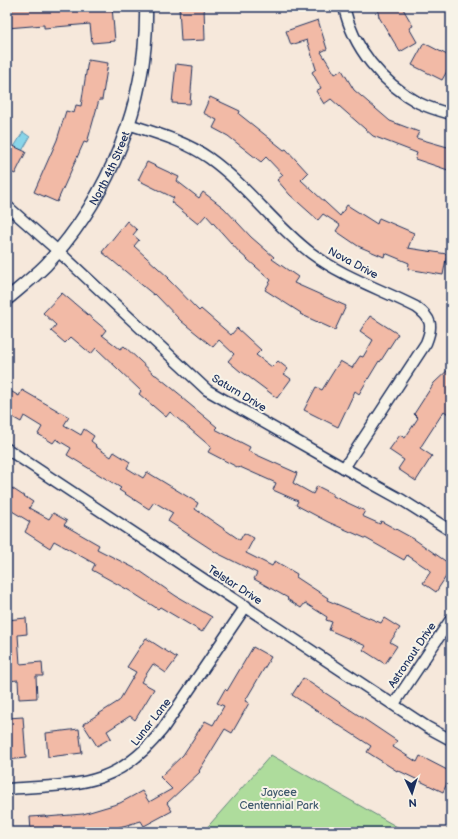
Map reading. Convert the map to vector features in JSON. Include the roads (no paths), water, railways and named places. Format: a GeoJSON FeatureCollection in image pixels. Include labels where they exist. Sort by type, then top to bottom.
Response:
{"type":"FeatureCollection","features":[{"type":"Feature","properties":{"kind":"street","name":"North 4th Street"},"geometry":{"type":"LineString","coordinates":[[7,299],[34,276],[58,251],[82,220],[113,165],[128,124],[138,90],[142,68],[146,7]]}},
{"type":"Feature","properties":{"kind":"street"},"geometry":{"type":"LineString","coordinates":[[344,7],[357,42],[385,78],[420,104],[451,114]]}},
{"type":"Feature","properties":{"kind":"street","name":"Nova Drive"},"geometry":{"type":"LineString","coordinates":[[128,124],[180,142],[208,157],[233,178],[290,235],[313,254],[354,279],[416,307],[424,312],[429,319],[429,336],[426,343],[344,468]]}},
{"type":"Feature","properties":{"kind":"street","name":"Saturn Drive"},"geometry":{"type":"LineString","coordinates":[[7,206],[58,251],[208,390],[402,500],[451,531]]}},
{"type":"Feature","properties":{"kind":"street","name":"Telstar Drive"},"geometry":{"type":"LineString","coordinates":[[7,449],[427,727],[451,740]]}},
{"type":"Feature","properties":{"kind":"street","name":"Lunar Lane"},"geometry":{"type":"LineString","coordinates":[[7,789],[88,782],[104,777],[128,764],[152,744],[246,606]]}},
{"type":"Feature","properties":{"kind":"street","name":"Astronaut Drive"},"geometry":{"type":"LineString","coordinates":[[394,704],[451,618]]}},
{"type":"Feature","properties":{"kind":"water"},"geometry":{"type":"Polygon","coordinates":[[[23,132],[30,137],[22,151],[14,147],[23,132]]]}},
{"type":"Feature","properties":{"kind":"park label","name":"Jaycee Centennial Park"},"geometry":{"type":"Point","coordinates":[279,798]}}]}
